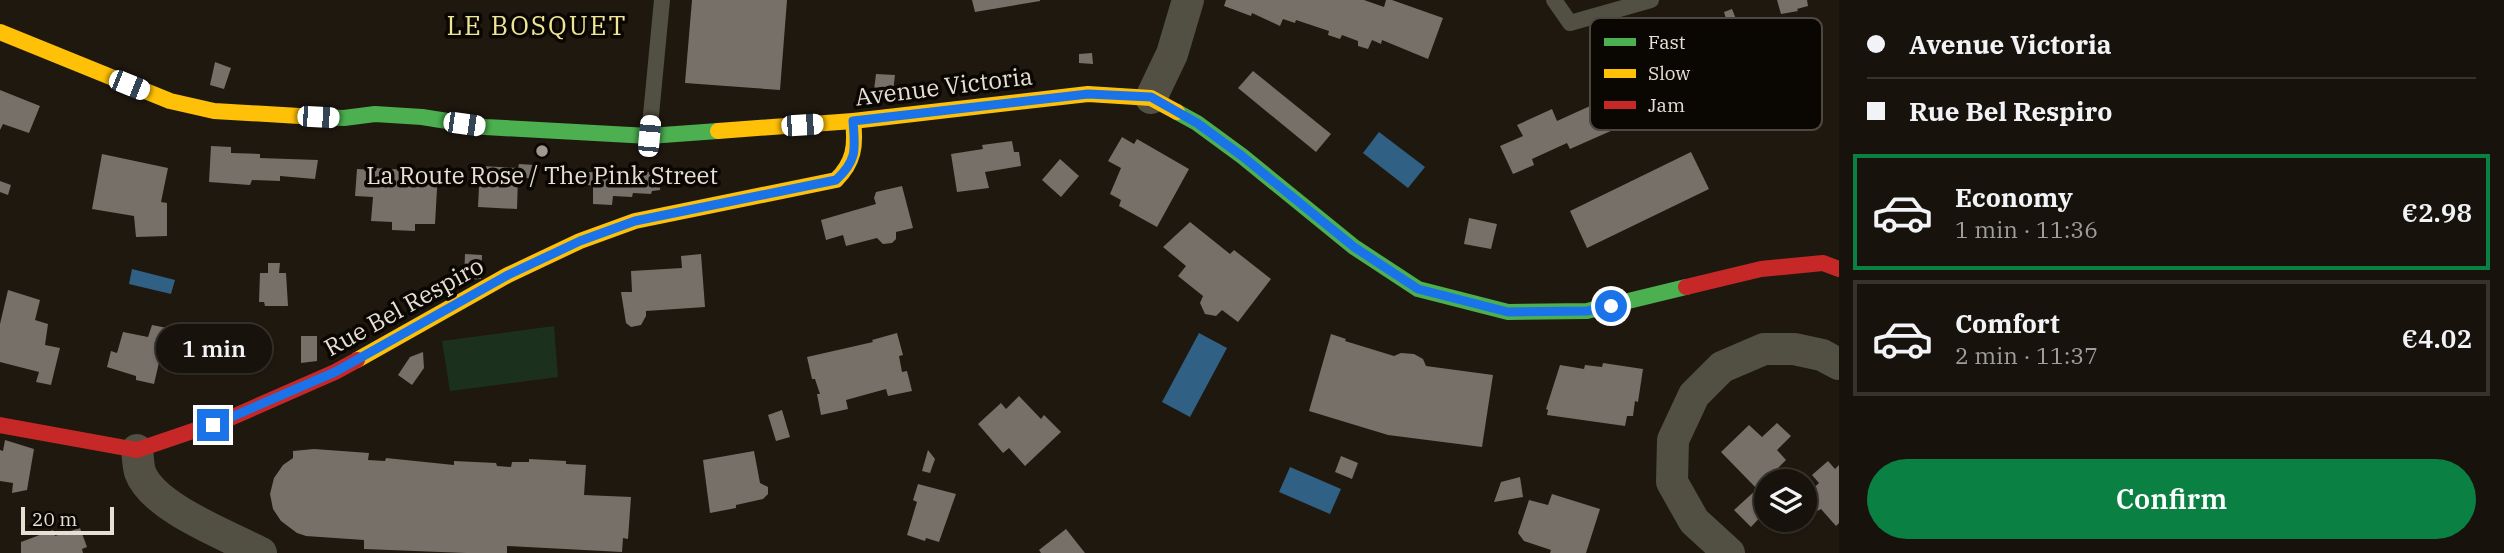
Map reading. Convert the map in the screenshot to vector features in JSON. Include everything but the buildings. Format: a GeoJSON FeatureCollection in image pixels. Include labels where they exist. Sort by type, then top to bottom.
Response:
{"type":"FeatureCollection","features":[{"type":"Feature","properties":{"kind":"street"},"geometry":{"type":"LineString","coordinates":[[1151,97],[1171,54],[1188,0]]}},
{"type":"Feature","properties":{"kind":"street","name":"Avenue Victoria"},"geometry":{"type":"LineString","coordinates":[[0,32],[170,101],[214,111],[344,118],[375,114],[422,117],[485,127],[649,136],[853,121],[1088,94],[1151,97],[1197,123],[1354,247],[1418,289],[1508,312],[1587,311],[1761,269],[1823,263],[1839,269]]}},
{"type":"Feature","properties":{"kind":"street","name":"Rue Bel Respiro"},"geometry":{"type":"LineString","coordinates":[[137,450],[228,419],[335,372],[508,275],[580,241],[635,221],[836,180],[848,169],[855,152],[853,121]]}},
{"type":"Feature","properties":{"kind":"street"},"geometry":{"type":"LineString","coordinates":[[1729,553],[1694,521],[1672,482],[1673,440],[1694,394],[1722,367],[1764,349],[1794,349],[1822,355],[1839,364]]}},
{"type":"Feature","properties":{"kind":"street"},"geometry":{"type":"LineString","coordinates":[[0,425],[137,450],[140,472],[154,494],[172,508],[261,553]]}},
{"type":"Feature","properties":{"kind":"lane"},"geometry":{"type":"LineString","coordinates":[[649,136],[662,0]]}},
{"type":"Feature","properties":{"kind":"lane"},"geometry":{"type":"LineString","coordinates":[[1554,0],[1570,23],[1651,0]]}},
{"type":"Feature","properties":{"kind":"green space"},"geometry":{"type":"Polygon","coordinates":[[[554,326],[558,377],[450,391],[442,341],[554,326]]]}},
{"type":"Feature","properties":{"kind":"water"},"geometry":{"type":"Polygon","coordinates":[[[1379,132],[1425,167],[1408,188],[1363,153],[1379,132]]]}},
{"type":"Feature","properties":{"kind":"water"},"geometry":{"type":"Polygon","coordinates":[[[132,269],[175,280],[171,294],[129,284],[132,269]]]}},
{"type":"Feature","properties":{"kind":"water"},"geometry":{"type":"Polygon","coordinates":[[[249,330],[250,344],[217,348],[214,332],[249,330]]]}},
{"type":"Feature","properties":{"kind":"water"},"geometry":{"type":"Polygon","coordinates":[[[1199,333],[1227,348],[1190,417],[1162,402],[1199,333]]]}},
{"type":"Feature","properties":{"kind":"water"},"geometry":{"type":"Polygon","coordinates":[[[1290,467],[1341,489],[1330,514],[1279,492],[1290,467]]]}},
{"type":"Feature","properties":{"kind":"traffic: fast"},"geometry":{"type":"LineString","coordinates":[[1177,112],[1197,123],[1242,156],[1354,247],[1418,289],[1508,312],[1587,311],[1686,287]]}},
{"type":"Feature","properties":{"kind":"traffic: fast"},"geometry":{"type":"LineString","coordinates":[[316,117],[344,118],[375,114],[422,117],[485,127],[649,136],[718,131]]}},
{"type":"Feature","properties":{"kind":"traffic: slow"},"geometry":{"type":"LineString","coordinates":[[0,32],[170,101],[214,111],[316,117]]}},
{"type":"Feature","properties":{"kind":"traffic: slow"},"geometry":{"type":"LineString","coordinates":[[718,131],[853,121],[1088,94],[1151,98],[1177,112]]}},
{"type":"Feature","properties":{"kind":"traffic: slow"},"geometry":{"type":"LineString","coordinates":[[357,360],[508,275],[580,241],[635,221],[836,180],[850,160],[854,138],[853,121]]}},
{"type":"Feature","properties":{"kind":"traffic: jam"},"geometry":{"type":"LineString","coordinates":[[1686,287],[1761,269],[1823,263],[1839,269]]}},
{"type":"Feature","properties":{"kind":"traffic: jam"},"geometry":{"type":"LineString","coordinates":[[0,425],[137,450],[228,419],[357,360]]}},
{"type":"Feature","properties":{"kind":"place","name":"La Route Rose / The Pink Street"},"geometry":{"type":"Point","coordinates":[542,151]}},
{"type":"Feature","properties":{"kind":"district","name":"LE BOSQUET"},"geometry":{"type":"Point","coordinates":[537,26]}},
{"type":"Feature","properties":{"kind":"route"},"geometry":{"type":"LineString","coordinates":[[213,425],[335,372],[508,275],[580,241],[635,221],[836,180],[848,169],[855,152],[853,121],[1088,94],[1151,97],[1197,123],[1354,247],[1418,289],[1508,312],[1587,311],[1611,306]]}}]}
